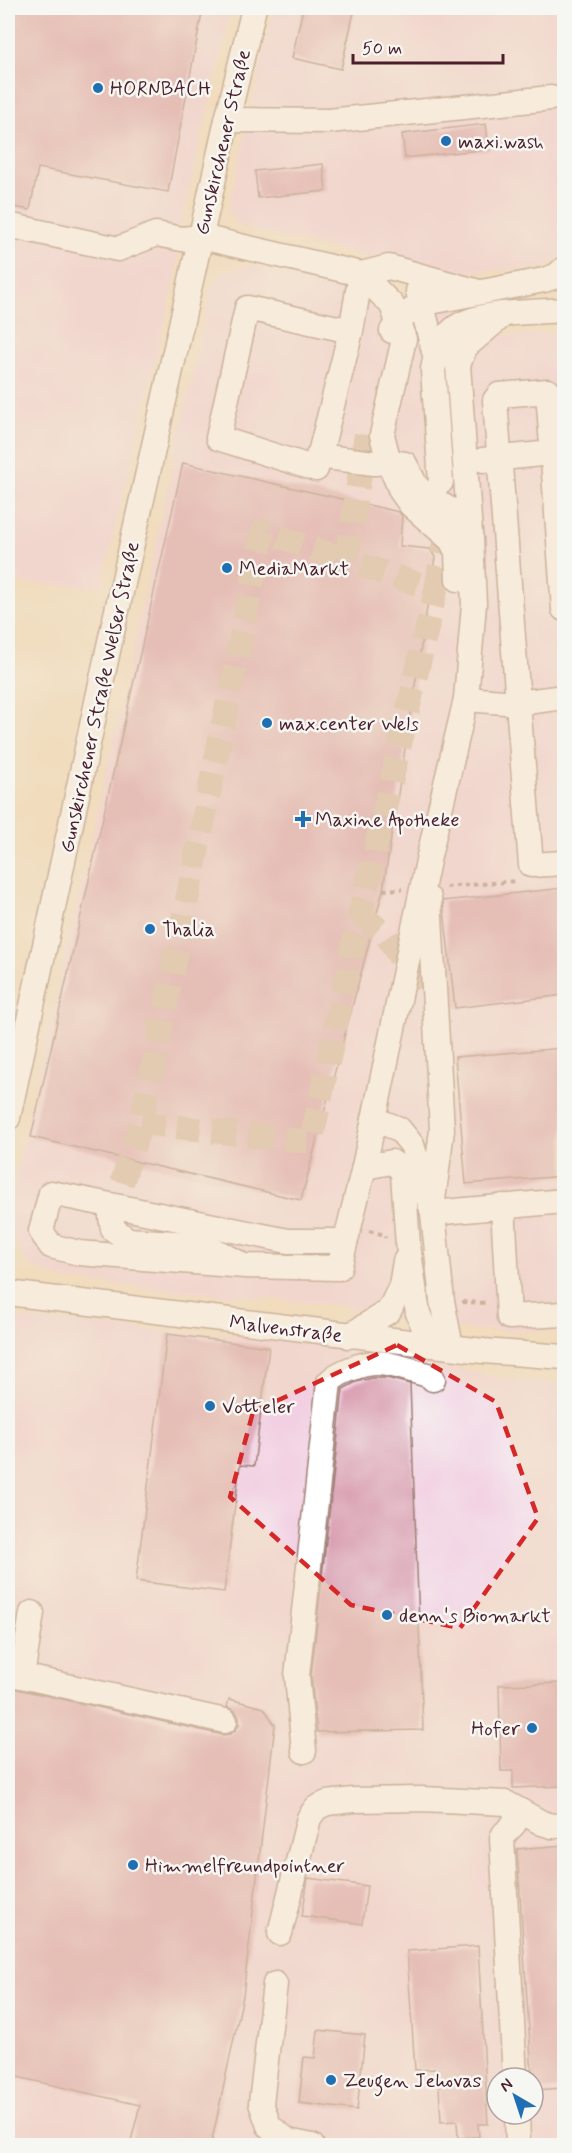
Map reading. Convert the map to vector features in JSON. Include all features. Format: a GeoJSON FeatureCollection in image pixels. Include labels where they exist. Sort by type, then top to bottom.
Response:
{"type":"FeatureCollection","features":[{"type":"Feature","properties":{"kind":"street","name":"Gunskirchener Straße"},"geometry":{"type":"LineString","coordinates":[[192,276],[254,8]]}},
{"type":"Feature","properties":{"kind":"street"},"geometry":{"type":"LineString","coordinates":[[227,120],[328,121],[551,98]]}},
{"type":"Feature","properties":{"kind":"street"},"geometry":{"type":"LineString","coordinates":[[8,225],[118,249],[156,234],[182,239],[201,237],[361,274],[389,267],[479,292]]}},
{"type":"Feature","properties":{"kind":"street"},"geometry":{"type":"LineString","coordinates":[[361,274],[392,305],[404,339],[382,435],[389,462],[401,491],[411,505],[451,540],[457,552],[459,613],[470,640]]}},
{"type":"Feature","properties":{"kind":"street"},"geometry":{"type":"LineString","coordinates":[[351,331],[247,308],[218,438],[316,469],[351,331],[361,274]]}},
{"type":"Feature","properties":{"kind":"street"},"geometry":{"type":"LineString","coordinates":[[414,274],[435,355],[433,370],[441,482]]}},
{"type":"Feature","properties":{"kind":"street","name":"Gunskirchener Straße Welser Straße"},"geometry":{"type":"LineString","coordinates":[[8,1118],[192,276]]}},
{"type":"Feature","properties":{"kind":"street"},"geometry":{"type":"LineString","coordinates":[[366,435],[388,338],[399,320],[420,304],[558,280]]}},
{"type":"Feature","properties":{"kind":"street"},"geometry":{"type":"LineString","coordinates":[[435,355],[453,329],[470,320],[504,314],[564,310]]}},
{"type":"Feature","properties":{"kind":"street"},"geometry":{"type":"LineString","coordinates":[[441,1346],[442,1301],[410,997],[429,856],[466,699],[474,604],[458,365],[465,347],[504,314]]}},
{"type":"Feature","properties":{"kind":"street"},"geometry":{"type":"LineString","coordinates":[[564,609],[548,391],[500,395],[495,400],[531,865],[564,863]]}},
{"type":"Feature","properties":{"kind":"street"},"geometry":{"type":"LineString","coordinates":[[466,462],[551,453]]}},
{"type":"Feature","properties":{"kind":"street"},"geometry":{"type":"LineString","coordinates":[[318,456],[374,463],[405,464],[416,486],[430,498],[459,515],[471,538]]}},
{"type":"Feature","properties":{"kind":"street"},"geometry":{"type":"LineString","coordinates":[[466,699],[518,702],[564,698]]}},
{"type":"Feature","properties":{"kind":"street"},"geometry":{"type":"LineString","coordinates":[[426,888],[432,948],[442,1130],[433,1204]]}},
{"type":"Feature","properties":{"kind":"street"},"geometry":{"type":"LineString","coordinates":[[345,1241],[288,1241],[51,1193],[41,1231],[51,1246],[79,1253],[245,1266],[339,1268],[374,1119],[410,997],[432,948]]}},
{"type":"Feature","properties":{"kind":"street"},"geometry":{"type":"LineString","coordinates":[[374,1119],[399,1129],[412,1145],[433,1204]]}},
{"type":"Feature","properties":{"kind":"street"},"geometry":{"type":"LineString","coordinates":[[364,1167],[392,1162],[400,1168],[403,1174],[408,1245],[418,1313],[441,1346]]}},
{"type":"Feature","properties":{"kind":"street"},"geometry":{"type":"LineString","coordinates":[[433,1204],[503,1206],[564,1202]]}},
{"type":"Feature","properties":{"kind":"street"},"geometry":{"type":"LineString","coordinates":[[503,1206],[509,1317],[564,1314]]}},
{"type":"Feature","properties":{"kind":"street"},"geometry":{"type":"LineString","coordinates":[[111,1217],[113,1229],[128,1240],[205,1245],[245,1266]]}},
{"type":"Feature","properties":{"kind":"street"},"geometry":{"type":"LineString","coordinates":[[349,1336],[389,1311],[401,1286],[408,1245]]}},
{"type":"Feature","properties":{"kind":"street","name":"Malvenstraße"},"geometry":{"type":"LineString","coordinates":[[8,1293],[349,1336],[564,1357]]}},
{"type":"Feature","properties":{"kind":"street"},"geometry":{"type":"LineString","coordinates":[[304,1751],[297,1676],[330,1382],[335,1375],[344,1371],[376,1363],[410,1370],[431,1376],[433,1379]]}},
{"type":"Feature","properties":{"kind":"street"},"geometry":{"type":"LineString","coordinates":[[32,1613],[15,1675],[225,1720]]}},
{"type":"Feature","properties":{"kind":"street"},"geometry":{"type":"LineString","coordinates":[[280,1933],[309,1818],[316,1808],[327,1803],[422,1798],[506,1803],[542,1823],[564,1826]]}},
{"type":"Feature","properties":{"kind":"street"},"geometry":{"type":"LineString","coordinates":[[514,2066],[502,1838],[514,1824],[518,1810]]}},
{"type":"Feature","properties":{"kind":"street"},"geometry":{"type":"LineString","coordinates":[[275,1984],[261,2103],[269,2126],[288,2141],[312,2145]]}},
{"type":"Feature","properties":{"kind":"street"},"geometry":{"type":"LineString","coordinates":[[517,2126],[518,2145]]}},
{"type":"Feature","properties":{"kind":"path"},"geometry":{"type":"LineString","coordinates":[[383,890],[519,880]]}},
{"type":"Feature","properties":{"kind":"highlighted area"},"geometry":{"type":"Polygon","coordinates":[[[397,1345],[496,1402],[538,1518],[460,1628],[351,1605],[230,1497],[253,1412],[397,1345]]]}},
{"type":"Feature","properties":{"kind":"shaded area"},"geometry":{"type":"Polygon","coordinates":[[[8,8],[232,8],[182,221],[176,275],[101,587],[8,582],[8,8]]]}},
{"type":"Feature","properties":{"kind":"shaded area"},"geometry":{"type":"Polygon","coordinates":[[[274,8],[564,8],[564,248],[562,256],[545,268],[437,273],[239,225],[228,210],[274,8]]]}},
{"type":"Feature","properties":{"kind":"shaded area"},"geometry":{"type":"Polygon","coordinates":[[[249,265],[340,287],[462,305],[495,336],[556,333],[564,342],[564,1332],[467,1330],[394,1319],[338,1305],[62,1280],[29,1265],[9,1230],[16,1172],[87,860],[211,288],[225,272],[249,265]]]}},
{"type":"Feature","properties":{"kind":"shaded area"},"geometry":{"type":"Polygon","coordinates":[[[8,1317],[147,1330],[332,1343],[511,1380],[564,1385],[564,2145],[8,2145],[8,1317]]]}},
{"type":"Feature","properties":{"kind":"building","name":"HORNBACH"},"geometry":{"type":"Polygon","coordinates":[[[8,8],[203,8],[168,192],[38,168],[30,210],[8,206],[8,8]]]}},
{"type":"Feature","properties":{"kind":"building"},"geometry":{"type":"Polygon","coordinates":[[[303,8],[355,8],[341,69],[292,58],[303,8]]]}},
{"type":"Feature","properties":{"kind":"building","name":"maxi.wash"},"geometry":{"type":"Polygon","coordinates":[[[486,124],[489,149],[405,158],[402,134],[486,124]]]}},
{"type":"Feature","properties":{"kind":"building"},"geometry":{"type":"Polygon","coordinates":[[[323,164],[326,191],[258,198],[255,171],[323,164]]]}},
{"type":"Feature","properties":{"kind":"building","name":"max.center Wels"},"geometry":{"type":"Polygon","coordinates":[[[183,463],[399,512],[402,516],[400,546],[430,549],[435,557],[383,890],[301,1200],[31,1137],[183,463]]]}},
{"type":"Feature","properties":{"kind":"building"},"geometry":{"type":"Polygon","coordinates":[[[564,888],[564,995],[455,1008],[443,901],[564,888]]]}},
{"type":"Feature","properties":{"kind":"building"},"geometry":{"type":"Polygon","coordinates":[[[564,1048],[564,1176],[466,1184],[455,1057],[564,1048]]]}},
{"type":"Feature","properties":{"kind":"building","name":"Votteler"},"geometry":{"type":"Polygon","coordinates":[[[167,1334],[269,1347],[254,1466],[240,1465],[224,1592],[136,1581],[167,1334]]]}},
{"type":"Feature","properties":{"kind":"building"},"geometry":{"type":"Polygon","coordinates":[[[372,1378],[387,1378],[410,1384],[423,1730],[317,1732],[311,1676],[343,1389],[356,1382],[372,1378]]]}},
{"type":"Feature","properties":{"kind":"building","name":"Hofer"},"geometry":{"type":"Polygon","coordinates":[[[564,1683],[564,1786],[513,1788],[513,1771],[501,1771],[499,1685],[564,1683]]]}},
{"type":"Feature","properties":{"kind":"building","name":"Himmelfreundpointner"},"geometry":{"type":"Polygon","coordinates":[[[8,1687],[223,1735],[235,1731],[239,1724],[239,1717],[235,1711],[227,1707],[229,1699],[264,1708],[275,1725],[243,1996],[211,2145],[130,2145],[140,2105],[8,2075],[8,1687]]]}},
{"type":"Feature","properties":{"kind":"building"},"geometry":{"type":"Polygon","coordinates":[[[564,1845],[564,2088],[545,2089],[545,2066],[531,2066],[517,1849],[564,1845]]]}},
{"type":"Feature","properties":{"kind":"building"},"geometry":{"type":"Polygon","coordinates":[[[308,1878],[367,1886],[362,1924],[302,1916],[308,1878]]]}},
{"type":"Feature","properties":{"kind":"building"},"geometry":{"type":"Polygon","coordinates":[[[478,1946],[485,2071],[485,2124],[478,2124],[479,2137],[458,2138],[457,2121],[441,2122],[438,2069],[415,2070],[407,1951],[478,1946]]]}},
{"type":"Feature","properties":{"kind":"building","name":"Zeugen Jehovas"},"geometry":{"type":"Polygon","coordinates":[[[318,2030],[365,2035],[357,2110],[299,2103],[304,2057],[315,2058],[318,2030]]]}},
{"type":"Feature","properties":{"kind":"tunnel"},"geometry":{"type":"LineString","coordinates":[[111,1217],[141,1123],[263,531],[346,560],[366,435]]}},
{"type":"Feature","properties":{"kind":"tunnel"},"geometry":{"type":"LineString","coordinates":[[436,590],[444,542],[443,519]]}},
{"type":"Feature","properties":{"kind":"tunnel"},"geometry":{"type":"LineString","coordinates":[[141,1123],[311,1142],[360,914],[436,590],[346,560]]}},
{"type":"Feature","properties":{"kind":"tunnel"},"geometry":{"type":"LineString","coordinates":[[360,914],[387,936],[401,959],[420,1001]]}},
{"type":"Feature","properties":{"kind":"place","name":"HORNBACH"},"geometry":{"type":"Point","coordinates":[98,88]}},
{"type":"Feature","properties":{"kind":"place","name":"maxi.wash"},"geometry":{"type":"Point","coordinates":[446,141]}},
{"type":"Feature","properties":{"kind":"place","name":"MediaMarkt"},"geometry":{"type":"Point","coordinates":[227,568]}},
{"type":"Feature","properties":{"kind":"place","name":"max.center Wels"},"geometry":{"type":"Point","coordinates":[267,723]}},
{"type":"Feature","properties":{"kind":"place","name":"Maxine Apotheke"},"geometry":{"type":"Point","coordinates":[303,819]}},
{"type":"Feature","properties":{"kind":"place","name":"Thalia"},"geometry":{"type":"Point","coordinates":[150,929]}},
{"type":"Feature","properties":{"kind":"place","name":"Votteler"},"geometry":{"type":"Point","coordinates":[210,1406]}},
{"type":"Feature","properties":{"kind":"place","name":"denn's Biomarkt"},"geometry":{"type":"Point","coordinates":[387,1615]}},
{"type":"Feature","properties":{"kind":"place","name":"Hofer"},"geometry":{"type":"Point","coordinates":[532,1728]}},
{"type":"Feature","properties":{"kind":"place","name":"Himmelfreundpointner"},"geometry":{"type":"Point","coordinates":[133,1865]}},
{"type":"Feature","properties":{"kind":"place","name":"Zeugen Jehovas"},"geometry":{"type":"Point","coordinates":[331,2080]}}]}
